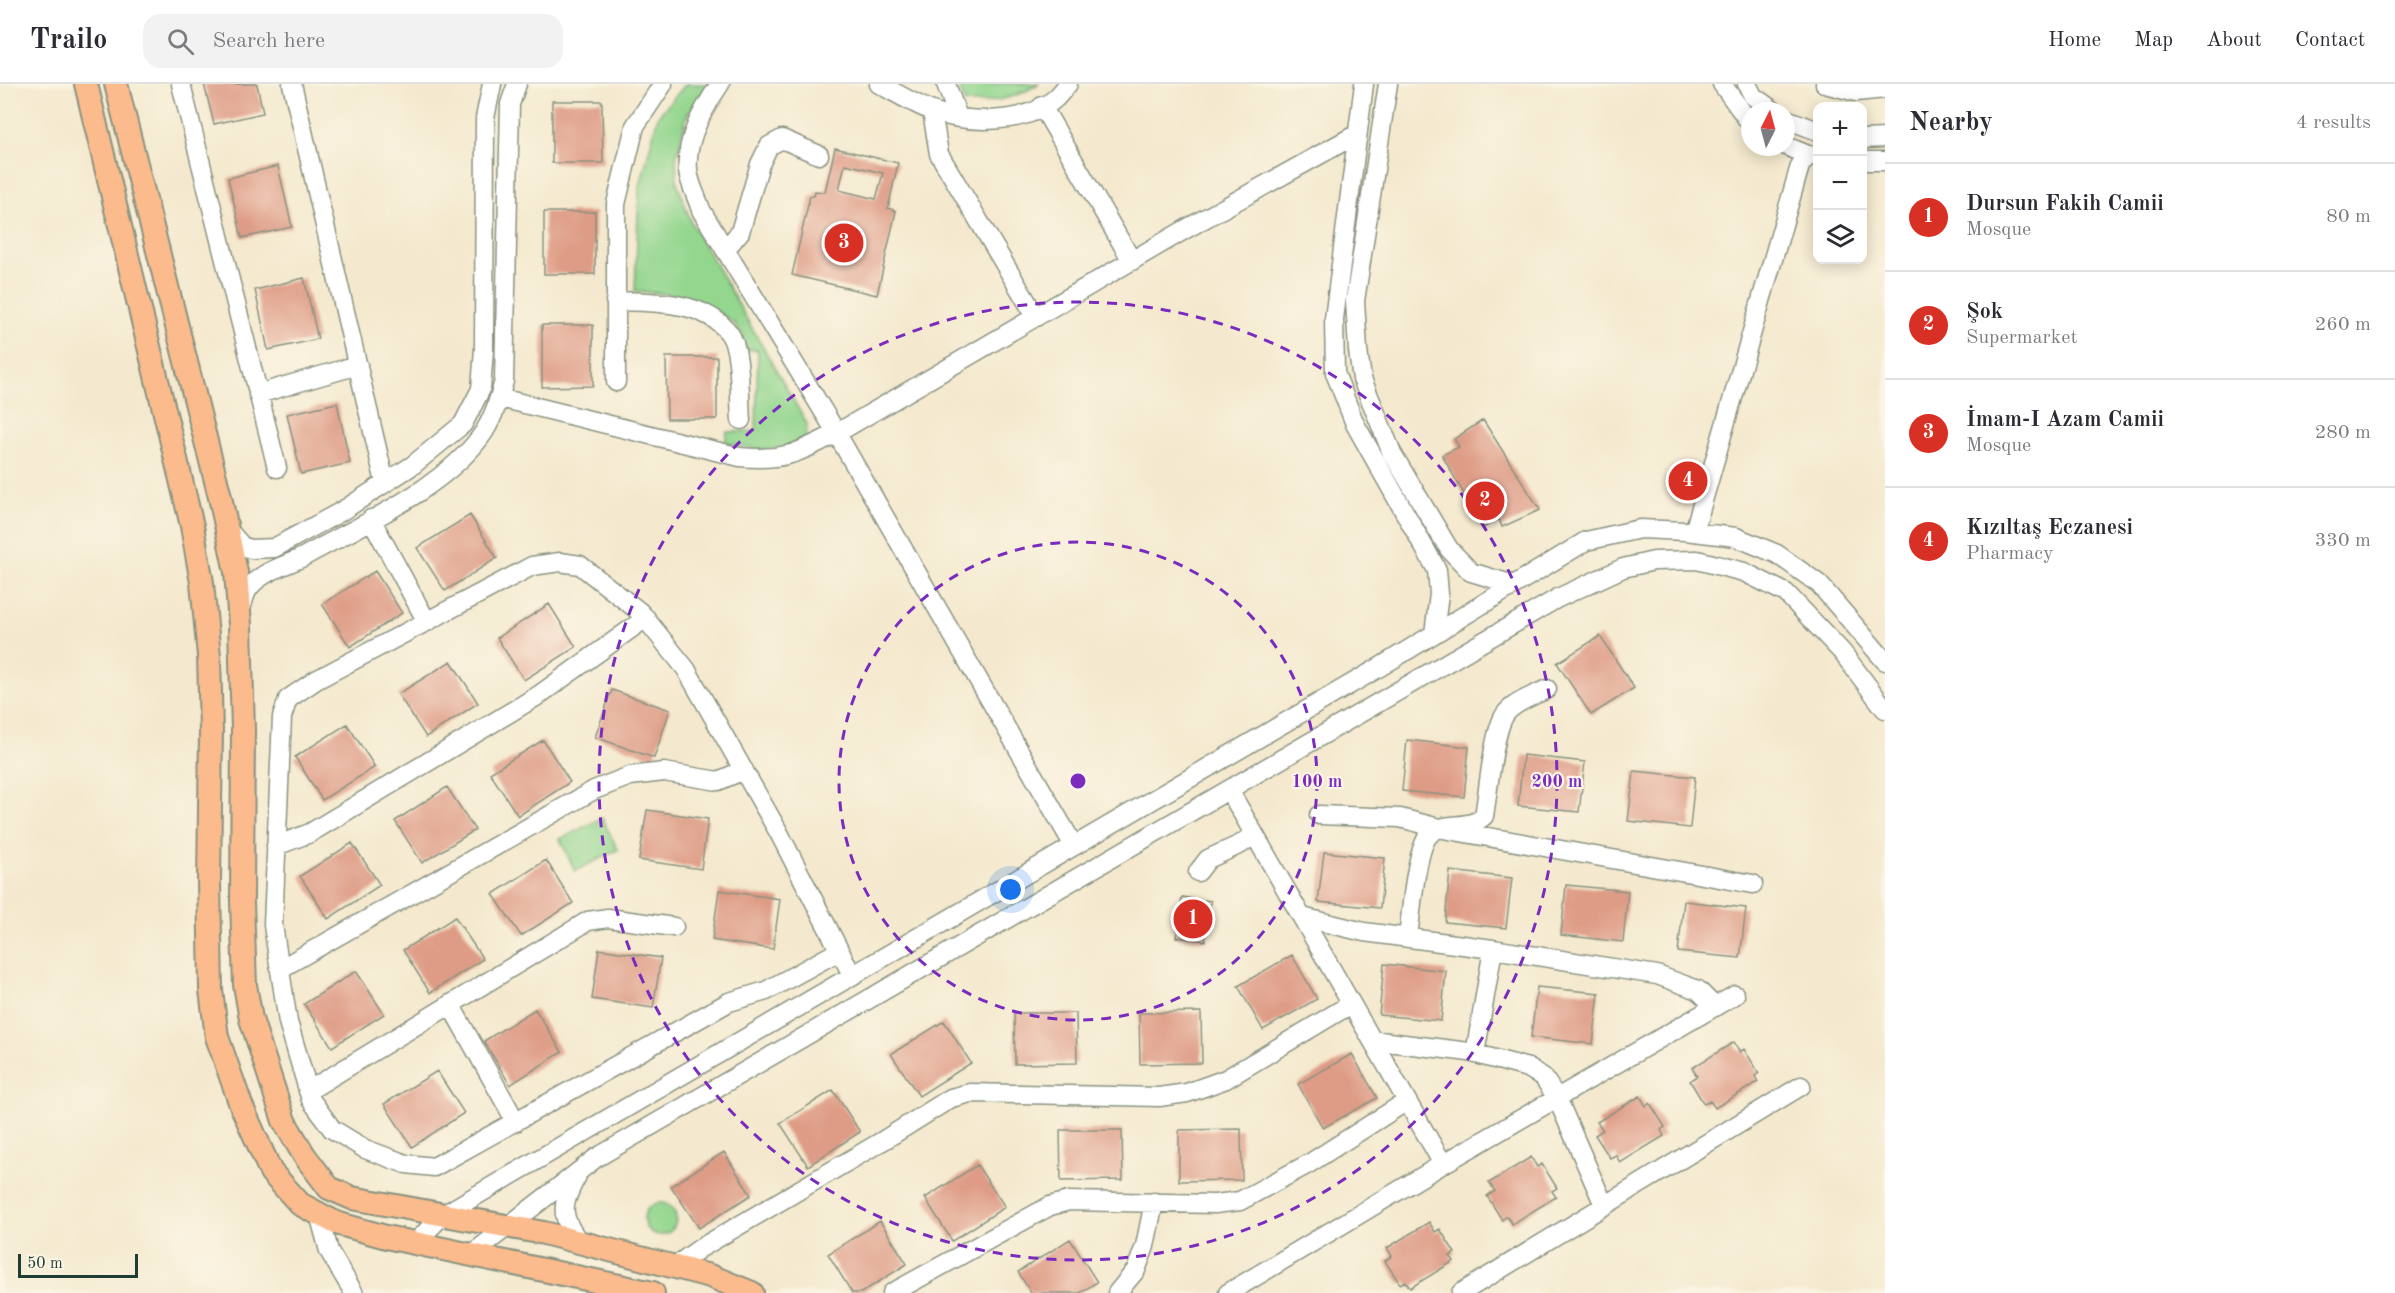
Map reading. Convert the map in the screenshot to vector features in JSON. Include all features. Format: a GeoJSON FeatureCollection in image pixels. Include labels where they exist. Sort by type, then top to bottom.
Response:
{"type":"FeatureCollection","features":[{"type":"Feature","properties":{"kind":"main road"},"geometry":{"type":"LineString","coordinates":[[86,84],[192,526],[202,582],[210,678],[211,990],[216,1037],[241,1105],[271,1172],[300,1204],[336,1222],[415,1243],[653,1293]]}},
{"type":"Feature","properties":{"kind":"main road"},"geometry":{"type":"LineString","coordinates":[[116,84],[236,572],[243,730],[242,902],[245,985],[251,1018],[284,1121],[304,1155],[329,1188],[352,1198],[507,1226],[580,1243],[710,1276],[752,1293]]}},
{"type":"Feature","properties":{"kind":"street"},"geometry":{"type":"LineString","coordinates":[[180,84],[277,468]]}},
{"type":"Feature","properties":{"kind":"street"},"geometry":{"type":"LineString","coordinates":[[292,84],[385,483]]}},
{"type":"Feature","properties":{"kind":"street"},"geometry":{"type":"LineString","coordinates":[[226,529],[242,546],[251,549],[274,548],[342,511],[413,465],[463,424],[481,389],[484,349],[485,118],[492,84]]}},
{"type":"Feature","properties":{"kind":"street"},"geometry":{"type":"LineString","coordinates":[[239,615],[247,591],[260,577],[295,561],[407,499],[460,460],[484,432],[500,398],[504,381],[510,104],[517,84]]}},
{"type":"Feature","properties":{"kind":"street"},"geometry":{"type":"LineString","coordinates":[[616,382],[616,204],[635,126],[663,84]]}},
{"type":"Feature","properties":{"kind":"street"},"geometry":{"type":"LineString","coordinates":[[720,84],[703,109],[690,146],[688,170],[701,210],[837,433],[1074,846]]}},
{"type":"Feature","properties":{"kind":"street"},"geometry":{"type":"LineString","coordinates":[[879,84],[932,111],[990,121],[1025,115],[1055,99],[1068,84]]}},
{"type":"Feature","properties":{"kind":"street"},"geometry":{"type":"LineString","coordinates":[[946,84],[958,117]]}},
{"type":"Feature","properties":{"kind":"street"},"geometry":{"type":"LineString","coordinates":[[1364,84],[1334,319],[1335,373],[1355,424],[1437,570],[1440,594],[1434,634]]}},
{"type":"Feature","properties":{"kind":"street"},"geometry":{"type":"LineString","coordinates":[[1388,84],[1355,301],[1362,379],[1392,453],[1449,549],[1471,572],[1514,585]]}},
{"type":"Feature","properties":{"kind":"street"},"geometry":{"type":"LineString","coordinates":[[1722,84],[1741,110]]}},
{"type":"Feature","properties":{"kind":"street"},"geometry":{"type":"LineString","coordinates":[[1746,84],[1753,96],[1761,102]]}},
{"type":"Feature","properties":{"kind":"street"},"geometry":{"type":"LineString","coordinates":[[1825,84],[1857,92],[1885,89]]}},
{"type":"Feature","properties":{"kind":"street"},"geometry":{"type":"LineString","coordinates":[[1042,106],[1132,261]]}},
{"type":"Feature","properties":{"kind":"street"},"geometry":{"type":"LineString","coordinates":[[932,111],[939,154],[1036,317]]}},
{"type":"Feature","properties":{"kind":"street"},"geometry":{"type":"LineString","coordinates":[[1795,122],[1813,129]]}},
{"type":"Feature","properties":{"kind":"street"},"geometry":{"type":"LineString","coordinates":[[500,398],[740,457],[767,460],[795,454],[837,433],[1132,261],[1357,134]]}},
{"type":"Feature","properties":{"kind":"street"},"geometry":{"type":"LineString","coordinates":[[1867,139],[1885,138]]}},
{"type":"Feature","properties":{"kind":"street"},"geometry":{"type":"LineString","coordinates":[[725,250],[741,232],[760,165],[769,147],[782,139],[819,155]]}},
{"type":"Feature","properties":{"kind":"street"},"geometry":{"type":"LineString","coordinates":[[1795,149],[1813,156]]}},
{"type":"Feature","properties":{"kind":"street"},"geometry":{"type":"LineString","coordinates":[[1694,532],[1800,166],[1813,156]]}},
{"type":"Feature","properties":{"kind":"street"},"geometry":{"type":"LineString","coordinates":[[1867,161],[1885,161]]}},
{"type":"Feature","properties":{"kind":"street"},"geometry":{"type":"LineString","coordinates":[[615,301],[662,302],[685,307],[712,318],[730,334],[736,354],[741,420]]}},
{"type":"Feature","properties":{"kind":"street"},"geometry":{"type":"LineString","coordinates":[[258,394],[358,365]]}},
{"type":"Feature","properties":{"kind":"street"},"geometry":{"type":"LineString","coordinates":[[371,519],[427,622]]}},
{"type":"Feature","properties":{"kind":"street"},"geometry":{"type":"LineString","coordinates":[[415,1243],[443,1215],[1434,634],[1586,541],[1640,529],[1736,537],[1777,554],[1819,584],[1885,661]]}},
{"type":"Feature","properties":{"kind":"street"},"geometry":{"type":"LineString","coordinates":[[472,1254],[580,1170],[607,1152],[1558,598],[1623,568],[1654,561],[1697,560],[1744,572],[1786,593],[1842,652],[1885,709]]}},
{"type":"Feature","properties":{"kind":"street"},"geometry":{"type":"LineString","coordinates":[[839,951],[766,991],[729,1002],[434,1167],[406,1164],[365,1149],[332,1129],[311,1100],[288,1022],[273,925],[282,717],[288,699],[316,680],[532,566],[560,562],[580,565],[640,612],[686,669],[778,831],[852,975]]}},
{"type":"Feature","properties":{"kind":"street"},"geometry":{"type":"LineString","coordinates":[[276,846],[310,832],[539,695],[646,618]]}},
{"type":"Feature","properties":{"kind":"street"},"geometry":{"type":"LineString","coordinates":[[1408,938],[1418,867],[1424,842],[1431,832],[1473,823],[1484,816],[1495,748],[1504,716],[1513,706],[1547,689]]}},
{"type":"Feature","properties":{"kind":"street"},"geometry":{"type":"LineString","coordinates":[[280,969],[594,790],[630,776],[664,772],[718,781],[744,770]]}},
{"type":"Feature","properties":{"kind":"street"},"geometry":{"type":"LineString","coordinates":[[1229,790],[1443,1164]]}},
{"type":"Feature","properties":{"kind":"street"},"geometry":{"type":"LineString","coordinates":[[1319,815],[1400,818],[1443,829],[1754,884]]}},
{"type":"Feature","properties":{"kind":"street"},"geometry":{"type":"LineString","coordinates":[[1198,872],[1208,859],[1241,844],[1254,834]]}},
{"type":"Feature","properties":{"kind":"street"},"geometry":{"type":"LineString","coordinates":[[1302,917],[1364,932],[1493,949],[1657,975],[1698,990],[1715,1007]]}},
{"type":"Feature","properties":{"kind":"street"},"geometry":{"type":"LineString","coordinates":[[308,1091],[588,921],[608,918],[674,927]]}},
{"type":"Feature","properties":{"kind":"street"},"geometry":{"type":"LineString","coordinates":[[1475,1054],[1493,949]]}},
{"type":"Feature","properties":{"kind":"street"},"geometry":{"type":"LineString","coordinates":[[1232,1292],[1443,1164],[1735,995]]}},
{"type":"Feature","properties":{"kind":"street"},"geometry":{"type":"LineString","coordinates":[[674,1267],[699,1249],[951,1098],[970,1093],[1160,1097],[1187,1093],[1226,1079],[1351,1004]]}},
{"type":"Feature","properties":{"kind":"street"},"geometry":{"type":"LineString","coordinates":[[450,1005],[516,1122]]}},
{"type":"Feature","properties":{"kind":"street"},"geometry":{"type":"LineString","coordinates":[[1372,1040],[1475,1054],[1528,1068],[1543,1077],[1557,1098],[1604,1205]]}},
{"type":"Feature","properties":{"kind":"street"},"geometry":{"type":"LineString","coordinates":[[1461,1293],[1801,1086]]}},
{"type":"Feature","properties":{"kind":"street"},"geometry":{"type":"LineString","coordinates":[[892,1293],[1050,1206],[1070,1201],[1215,1204],[1240,1201],[1310,1163],[1407,1101]]}},
{"type":"Feature","properties":{"kind":"street"},"geometry":{"type":"LineString","coordinates":[[580,1170],[565,1198],[565,1211],[570,1229],[580,1243]]}},
{"type":"Feature","properties":{"kind":"street"},"geometry":{"type":"LineString","coordinates":[[1117,1293],[1136,1269],[1145,1246],[1154,1202]]}},
{"type":"Feature","properties":{"kind":"street"},"geometry":{"type":"LineString","coordinates":[[319,1214],[329,1251],[354,1293]]}},
{"type":"Feature","properties":{"kind":"green space"},"geometry":{"type":"Polygon","coordinates":[[[686,84],[708,84],[687,115],[676,158],[677,182],[691,222],[807,424],[806,437],[785,447],[766,450],[725,443],[727,432],[756,431],[758,350],[744,350],[743,336],[734,323],[709,307],[684,296],[635,291],[639,190],[658,116],[686,84]]]}},
{"type":"Feature","properties":{"kind":"green space"},"geometry":{"type":"Polygon","coordinates":[[[958,84],[1038,84],[1003,99],[965,103],[958,84]]]}},
{"type":"Feature","properties":{"kind":"green space"},"geometry":{"type":"Polygon","coordinates":[[[602,818],[618,850],[575,871],[560,839],[602,818]]]}},
{"type":"Feature","properties":{"kind":"green space"},"geometry":{"type":"Polygon","coordinates":[[[660,1203],[672,1207],[676,1219],[672,1231],[660,1235],[648,1231],[644,1219],[648,1207],[660,1203]]]}},
{"type":"Feature","properties":{"kind":"building"},"geometry":{"type":"Polygon","coordinates":[[[204,84],[257,84],[263,113],[214,124],[204,84]]]}},
{"type":"Feature","properties":{"kind":"building"},"geometry":{"type":"Polygon","coordinates":[[[552,101],[602,101],[603,163],[552,163],[552,101]]]}},
{"type":"Feature","properties":{"kind":"building"},"geometry":{"type":"Polygon","coordinates":[[[835,148],[898,163],[888,208],[896,211],[877,295],[792,275],[810,196],[814,196],[815,191],[825,192],[835,148]],[[845,164],[839,190],[876,199],[883,173],[845,164]]]}},
{"type":"Feature","properties":{"kind":"building"},"geometry":{"type":"Polygon","coordinates":[[[278,166],[292,227],[242,238],[228,178],[278,166]]]}},
{"type":"Feature","properties":{"kind":"building"},"geometry":{"type":"Polygon","coordinates":[[[544,212],[595,212],[595,274],[544,274],[544,212]]]}},
{"type":"Feature","properties":{"kind":"building"},"geometry":{"type":"Polygon","coordinates":[[[304,278],[318,339],[268,350],[255,290],[304,278]]]}},
{"type":"Feature","properties":{"kind":"building"},"geometry":{"type":"Polygon","coordinates":[[[542,325],[593,325],[593,386],[542,387],[542,325]]]}},
{"type":"Feature","properties":{"kind":"building"},"geometry":{"type":"Polygon","coordinates":[[[666,357],[717,357],[717,419],[667,419],[666,357]]]}},
{"type":"Feature","properties":{"kind":"building"},"geometry":{"type":"Polygon","coordinates":[[[337,403],[350,463],[301,474],[287,414],[337,403]]]}},
{"type":"Feature","properties":{"kind":"building"},"geometry":{"type":"Polygon","coordinates":[[[1483,420],[1540,510],[1502,527],[1499,519],[1483,528],[1442,455],[1459,447],[1454,439],[1483,420]]]}},
{"type":"Feature","properties":{"kind":"building"},"geometry":{"type":"Polygon","coordinates":[[[470,515],[497,558],[445,591],[417,548],[470,515]]]}},
{"type":"Feature","properties":{"kind":"building"},"geometry":{"type":"Polygon","coordinates":[[[375,571],[402,613],[350,647],[322,604],[375,571]]]}},
{"type":"Feature","properties":{"kind":"building"},"geometry":{"type":"Polygon","coordinates":[[[549,604],[576,647],[524,680],[497,638],[549,604]]]}},
{"type":"Feature","properties":{"kind":"building"},"geometry":{"type":"Polygon","coordinates":[[[1600,636],[1634,688],[1591,715],[1557,663],[1600,636]]]}},
{"type":"Feature","properties":{"kind":"building"},"geometry":{"type":"Polygon","coordinates":[[[451,661],[478,703],[426,737],[398,694],[451,661]]]}},
{"type":"Feature","properties":{"kind":"building"},"geometry":{"type":"Polygon","coordinates":[[[612,690],[670,710],[654,758],[595,737],[612,690]]]}},
{"type":"Feature","properties":{"kind":"building"},"geometry":{"type":"Polygon","coordinates":[[[347,724],[375,767],[322,800],[295,757],[347,724]]]}},
{"type":"Feature","properties":{"kind":"building"},"geometry":{"type":"Polygon","coordinates":[[[543,740],[570,782],[518,816],[490,773],[543,740]]]}},
{"type":"Feature","properties":{"kind":"building"},"geometry":{"type":"Polygon","coordinates":[[[1407,740],[1469,747],[1464,797],[1402,791],[1407,740]]]}},
{"type":"Feature","properties":{"kind":"building"},"geometry":{"type":"Polygon","coordinates":[[[1523,755],[1585,762],[1579,812],[1518,806],[1523,755]]]}},
{"type":"Feature","properties":{"kind":"building"},"geometry":{"type":"Polygon","coordinates":[[[1634,771],[1695,777],[1690,828],[1628,821],[1634,771]]]}},
{"type":"Feature","properties":{"kind":"building"},"geometry":{"type":"Polygon","coordinates":[[[447,787],[475,830],[422,863],[395,821],[447,787]]]}},
{"type":"Feature","properties":{"kind":"building"},"geometry":{"type":"Polygon","coordinates":[[[647,810],[708,819],[701,869],[639,860],[647,810]]]}},
{"type":"Feature","properties":{"kind":"building"},"geometry":{"type":"Polygon","coordinates":[[[352,843],[380,885],[328,919],[300,876],[352,843]]]}},
{"type":"Feature","properties":{"kind":"building"},"geometry":{"type":"Polygon","coordinates":[[[1324,852],[1385,858],[1380,908],[1318,902],[1324,852]]]}},
{"type":"Feature","properties":{"kind":"building"},"geometry":{"type":"Polygon","coordinates":[[[546,860],[573,903],[521,936],[493,894],[546,860]]]}},
{"type":"Feature","properties":{"kind":"building"},"geometry":{"type":"Polygon","coordinates":[[[1450,871],[1512,878],[1506,928],[1445,922],[1450,871]]]}},
{"type":"Feature","properties":{"kind":"building"},"geometry":{"type":"Polygon","coordinates":[[[1566,885],[1628,891],[1623,942],[1561,935],[1566,885]]]}},
{"type":"Feature","properties":{"kind":"building"},"geometry":{"type":"Polygon","coordinates":[[[719,890],[780,899],[773,949],[712,940],[719,890]]]}},
{"type":"Feature","properties":{"kind":"building"},"geometry":{"type":"Polygon","coordinates":[[[1182,897],[1211,901],[1205,941],[1176,937],[1182,897]]]}},
{"type":"Feature","properties":{"kind":"building"},"geometry":{"type":"Polygon","coordinates":[[[1684,901],[1746,908],[1740,958],[1678,952],[1684,901]]]}},
{"type":"Feature","properties":{"kind":"building"},"geometry":{"type":"Polygon","coordinates":[[[455,917],[483,959],[430,993],[403,950],[455,917]]]}},
{"type":"Feature","properties":{"kind":"building"},"geometry":{"type":"Polygon","coordinates":[[[599,949],[661,958],[653,1008],[592,999],[599,949]]]}},
{"type":"Feature","properties":{"kind":"building"},"geometry":{"type":"Polygon","coordinates":[[[1292,955],[1317,999],[1263,1030],[1238,986],[1292,955]]]}},
{"type":"Feature","properties":{"kind":"building"},"geometry":{"type":"Polygon","coordinates":[[[1384,964],[1446,971],[1441,1021],[1379,1015],[1384,964]]]}},
{"type":"Feature","properties":{"kind":"building"},"geometry":{"type":"Polygon","coordinates":[[[356,971],[384,1014],[332,1047],[304,1004],[356,971]]]}},
{"type":"Feature","properties":{"kind":"building"},"geometry":{"type":"Polygon","coordinates":[[[1537,987],[1599,993],[1593,1044],[1531,1037],[1537,987]]]}},
{"type":"Feature","properties":{"kind":"building"},"geometry":{"type":"Polygon","coordinates":[[[535,1009],[562,1052],[510,1085],[484,1041],[535,1009]]]}},
{"type":"Feature","properties":{"kind":"building"},"geometry":{"type":"Polygon","coordinates":[[[1201,1012],[1202,1063],[1140,1064],[1139,1013],[1201,1012]]]}},
{"type":"Feature","properties":{"kind":"building"},"geometry":{"type":"Polygon","coordinates":[[[1014,1013],[1076,1013],[1077,1063],[1015,1064],[1014,1013]]]}},
{"type":"Feature","properties":{"kind":"building"},"geometry":{"type":"Polygon","coordinates":[[[944,1021],[971,1063],[919,1096],[891,1054],[944,1021]]]}},
{"type":"Feature","properties":{"kind":"building"},"geometry":{"type":"Polygon","coordinates":[[[1734,1042],[1740,1052],[1744,1049],[1759,1073],[1755,1076],[1758,1082],[1715,1108],[1710,1101],[1704,1104],[1690,1081],[1697,1076],[1692,1068],[1734,1042]]]}},
{"type":"Feature","properties":{"kind":"building"},"geometry":{"type":"Polygon","coordinates":[[[1352,1054],[1377,1098],[1323,1128],[1298,1084],[1352,1054]]]}},
{"type":"Feature","properties":{"kind":"building"},"geometry":{"type":"Polygon","coordinates":[[[437,1071],[464,1113],[412,1147],[384,1104],[437,1071]]]}},
{"type":"Feature","properties":{"kind":"building"},"geometry":{"type":"Polygon","coordinates":[[[833,1090],[860,1132],[808,1166],[780,1123],[833,1090]]]}},
{"type":"Feature","properties":{"kind":"building"},"geometry":{"type":"Polygon","coordinates":[[[1640,1096],[1646,1106],[1650,1103],[1665,1127],[1661,1130],[1664,1136],[1620,1163],[1616,1155],[1610,1158],[1595,1135],[1603,1130],[1597,1122],[1640,1096]]]}},
{"type":"Feature","properties":{"kind":"building"},"geometry":{"type":"Polygon","coordinates":[[[1241,1129],[1242,1180],[1179,1181],[1179,1130],[1241,1129]]]}},
{"type":"Feature","properties":{"kind":"building"},"geometry":{"type":"Polygon","coordinates":[[[1060,1130],[1122,1130],[1123,1180],[1061,1181],[1060,1130]]]}},
{"type":"Feature","properties":{"kind":"building"},"geometry":{"type":"Polygon","coordinates":[[[724,1152],[751,1195],[699,1228],[671,1186],[724,1152]]]}},
{"type":"Feature","properties":{"kind":"building"},"geometry":{"type":"Polygon","coordinates":[[[1531,1157],[1537,1167],[1542,1164],[1557,1188],[1552,1191],[1556,1197],[1512,1224],[1507,1216],[1502,1220],[1487,1196],[1495,1191],[1489,1183],[1531,1157]]]}},
{"type":"Feature","properties":{"kind":"building"},"geometry":{"type":"Polygon","coordinates":[[[977,1165],[1005,1207],[952,1241],[925,1198],[977,1165]]]}},
{"type":"Feature","properties":{"kind":"building"},"geometry":{"type":"Polygon","coordinates":[[[880,1221],[907,1264],[861,1293],[852,1293],[828,1254],[880,1221]]]}},
{"type":"Feature","properties":{"kind":"building"},"geometry":{"type":"Polygon","coordinates":[[[1429,1222],[1435,1232],[1440,1229],[1455,1253],[1450,1256],[1454,1261],[1410,1288],[1405,1281],[1400,1284],[1385,1261],[1392,1256],[1387,1248],[1429,1222]]]}},
{"type":"Feature","properties":{"kind":"building"},"geometry":{"type":"Polygon","coordinates":[[[1070,1239],[1097,1282],[1080,1293],[1031,1293],[1018,1272],[1070,1239]]]}},
{"type":"Feature","properties":{"kind":"place","name":"İmam-I Azam Camii"},"geometry":{"type":"Point","coordinates":[844,243]}},
{"type":"Feature","properties":{"kind":"place","name":"Kızıltaş Eczanesi"},"geometry":{"type":"Point","coordinates":[1688,481]}},
{"type":"Feature","properties":{"kind":"place","name":"Şok"},"geometry":{"type":"Point","coordinates":[1485,501]}},
{"type":"Feature","properties":{"kind":"place","name":"Dursun Fakih Camii"},"geometry":{"type":"Point","coordinates":[1193,919]}}]}
